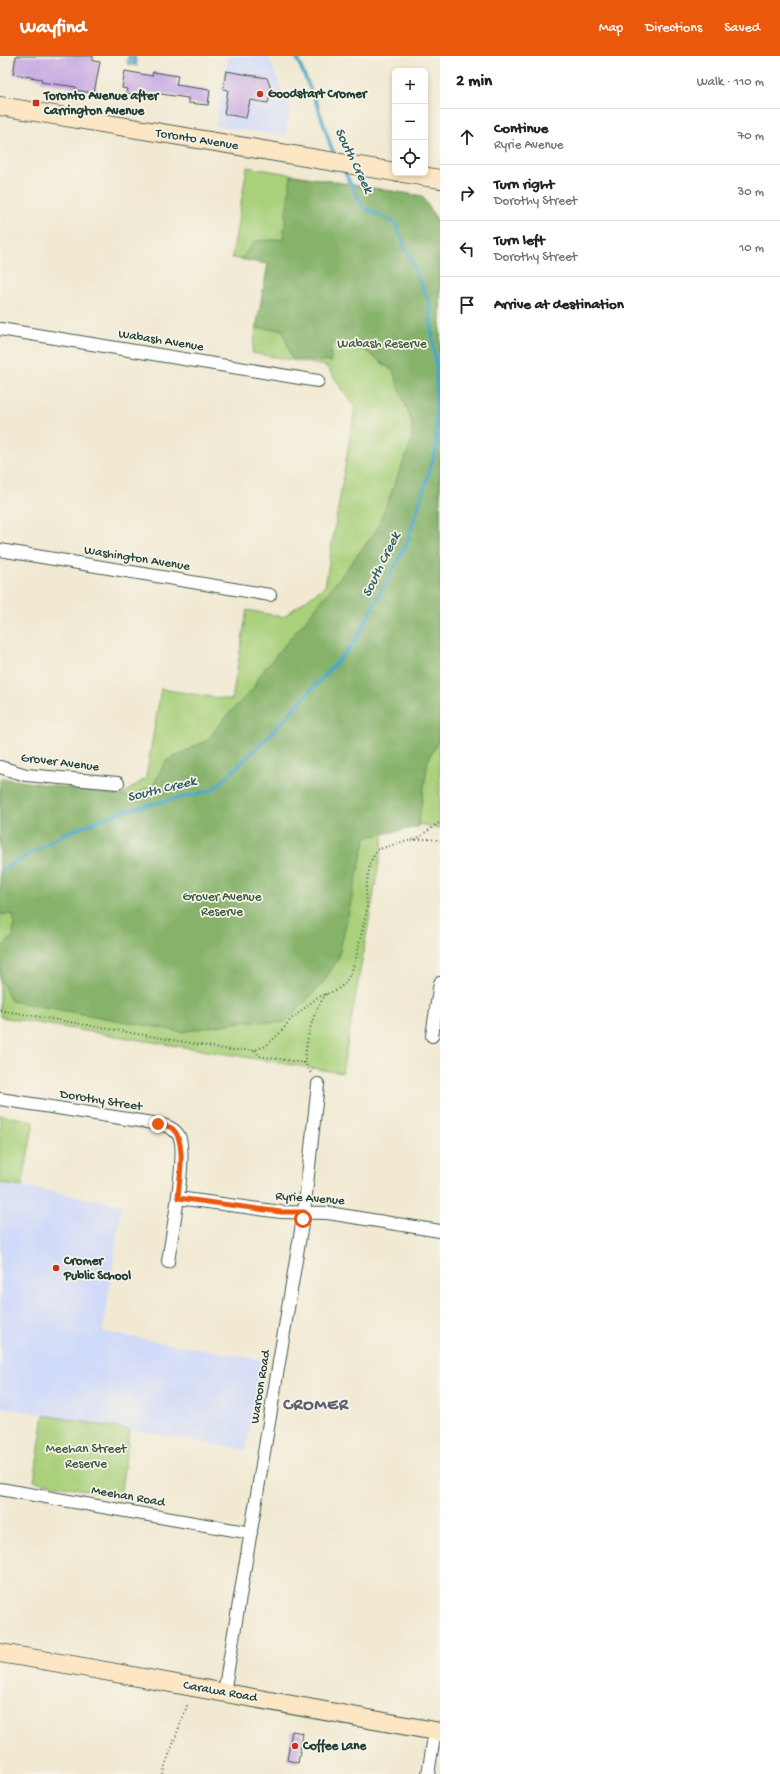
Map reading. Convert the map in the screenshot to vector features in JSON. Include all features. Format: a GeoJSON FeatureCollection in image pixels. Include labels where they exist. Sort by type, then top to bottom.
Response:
{"type":"FeatureCollection","features":[{"type":"Feature","properties":{"kind":"street","name":"Toronto Avenue"},"geometry":{"type":"LineString","coordinates":[[0,106],[392,172]]}},
{"type":"Feature","properties":{"kind":"street"},"geometry":{"type":"LineString","coordinates":[[422,176],[440,179]]}},
{"type":"Feature","properties":{"kind":"street","name":"Wabash Avenue"},"geometry":{"type":"LineString","coordinates":[[0,329],[318,381]]}},
{"type":"Feature","properties":{"kind":"street","name":"Washington Avenue"},"geometry":{"type":"LineString","coordinates":[[0,550],[270,595]]}},
{"type":"Feature","properties":{"kind":"street","name":"Grover Avenue"},"geometry":{"type":"LineString","coordinates":[[0,766],[26,775],[118,783]]}},
{"type":"Feature","properties":{"kind":"street"},"geometry":{"type":"LineString","coordinates":[[432,1036],[440,983]]}},
{"type":"Feature","properties":{"kind":"street","name":"Waroon Road"},"geometry":{"type":"LineString","coordinates":[[224,1693],[304,1212],[318,1084]]}},
{"type":"Feature","properties":{"kind":"street","name":"Dorothy Street"},"geometry":{"type":"LineString","coordinates":[[0,1100],[158,1124],[172,1128],[179,1137],[181,1149],[178,1198]]}},
{"type":"Feature","properties":{"kind":"street"},"geometry":{"type":"LineString","coordinates":[[168,1262],[178,1198]]}},
{"type":"Feature","properties":{"kind":"street","name":"Ryrie Avenue"},"geometry":{"type":"LineString","coordinates":[[178,1198],[281,1212],[328,1213],[440,1231]]}},
{"type":"Feature","properties":{"kind":"street","name":"Meehan Road"},"geometry":{"type":"LineString","coordinates":[[0,1489],[251,1533]]}},
{"type":"Feature","properties":{"kind":"street","name":"Carawa Road"},"geometry":{"type":"LineString","coordinates":[[0,1653],[438,1732]]}},
{"type":"Feature","properties":{"kind":"street"},"geometry":{"type":"LineString","coordinates":[[428,1774],[438,1732]]}},
{"type":"Feature","properties":{"kind":"path"},"geometry":{"type":"LineString","coordinates":[[414,840],[440,822]]}},
{"type":"Feature","properties":{"kind":"path"},"geometry":{"type":"LineString","coordinates":[[0,1010],[230,1050],[255,1050],[266,1046],[281,1032],[290,1020],[318,998],[328,992],[337,990],[345,983],[351,973],[366,915],[366,890],[370,863],[377,850],[394,844],[414,840],[440,841]]}},
{"type":"Feature","properties":{"kind":"path"},"geometry":{"type":"LineString","coordinates":[[318,1084],[305,1064],[312,1021],[328,992]]}},
{"type":"Feature","properties":{"kind":"path"},"geometry":{"type":"LineString","coordinates":[[255,1050],[260,1056],[305,1064]]}},
{"type":"Feature","properties":{"kind":"path"},"geometry":{"type":"LineString","coordinates":[[162,1774],[188,1703]]}},
{"type":"Feature","properties":{"kind":"shaded area"},"geometry":{"type":"Polygon","coordinates":[[[228,56],[268,56],[290,109],[286,136],[216,126],[228,56]]]}},
{"type":"Feature","properties":{"kind":"shaded area","name":"Cromer Public School"},"geometry":{"type":"Polygon","coordinates":[[[0,1183],[122,1204],[103,1332],[261,1360],[246,1450],[0,1407],[0,1183]]]}},
{"type":"Feature","properties":{"kind":"green space","name":"Grover Avenue Reserve"},"geometry":{"type":"Polygon","coordinates":[[[247,167],[422,196],[440,225],[440,828],[386,818],[342,1073],[0,1017],[0,791],[104,808],[146,778],[161,689],[232,700],[247,610],[283,617],[325,586],[355,407],[326,366],[252,353],[268,264],[232,258],[247,167]]]}},
{"type":"Feature","properties":{"kind":"green space","name":"Grover Avenue Reserve"},"geometry":{"type":"Polygon","coordinates":[[[291,175],[422,196],[440,225],[440,737],[428,761],[418,827],[366,837],[338,959],[323,983],[284,1023],[246,1021],[182,1032],[11,1001],[0,979],[0,949],[13,936],[14,915],[0,914],[0,778],[130,797],[153,785],[166,761],[207,740],[231,711],[253,689],[258,677],[315,609],[376,531],[411,443],[412,423],[393,371],[357,345],[331,344],[331,362],[291,358],[283,330],[256,328],[268,264],[241,259],[255,241],[283,239],[291,175]]]}},
{"type":"Feature","properties":{"kind":"green space"},"geometry":{"type":"Polygon","coordinates":[[[0,1115],[34,1121],[22,1187],[0,1183],[0,1115]]]}},
{"type":"Feature","properties":{"kind":"green space","name":"Meehan Street Reserve"},"geometry":{"type":"Polygon","coordinates":[[[44,1415],[130,1430],[120,1496],[34,1481],[44,1415]]]}},
{"type":"Feature","properties":{"kind":"water"},"geometry":{"type":"Polygon","coordinates":[[[128,56],[135,56],[137,66],[127,64],[128,56]]]}},
{"type":"Feature","properties":{"kind":"building"},"geometry":{"type":"Polygon","coordinates":[[[16,56],[93,56],[93,61],[100,62],[94,93],[75,90],[76,87],[41,82],[42,79],[13,74],[16,56]]]}},
{"type":"Feature","properties":{"kind":"building"},"geometry":{"type":"Polygon","coordinates":[[[125,71],[152,76],[153,72],[178,76],[176,85],[210,90],[208,105],[188,103],[188,98],[147,92],[146,98],[126,93],[127,89],[122,88],[125,71]]]}},
{"type":"Feature","properties":{"kind":"building","name":"Goodstart Cromer"},"geometry":{"type":"Polygon","coordinates":[[[226,71],[267,78],[271,89],[268,103],[250,100],[246,118],[224,114],[228,90],[223,89],[226,71]]]}},
{"type":"Feature","properties":{"kind":"building","name":"Coffee Lane"},"geometry":{"type":"Polygon","coordinates":[[[292,1731],[303,1733],[298,1763],[287,1760],[292,1731]]]}},
{"type":"Feature","properties":{"kind":"waterway","name":"South Creek"},"geometry":{"type":"LineString","coordinates":[[296,56],[318,107],[331,147],[336,157]]}},
{"type":"Feature","properties":{"kind":"waterway","name":"South Creek"},"geometry":{"type":"LineString","coordinates":[[0,871],[64,834],[123,811],[213,790],[270,735],[354,643],[407,543],[436,449],[436,367],[429,302],[395,223],[363,207],[343,169]]}},
{"type":"Feature","properties":{"kind":"place","name":"Goodstart Cromer"},"geometry":{"type":"Point","coordinates":[260,94]}},
{"type":"Feature","properties":{"kind":"place","name":"Toronto Avenue after Carrington Avenue"},"geometry":{"type":"Point","coordinates":[36,103]}},
{"type":"Feature","properties":{"kind":"place","name":"Cromer Public School"},"geometry":{"type":"Point","coordinates":[56,1268]}},
{"type":"Feature","properties":{"kind":"place","name":"Coffee Lane"},"geometry":{"type":"Point","coordinates":[295,1746]}},
{"type":"Feature","properties":{"kind":"district","name":"CROMER"},"geometry":{"type":"Point","coordinates":[316,1406]}},
{"type":"Feature","properties":{"kind":"route"},"geometry":{"type":"LineString","coordinates":[[158,1124],[172,1128],[179,1137],[181,1160],[178,1198],[281,1212],[304,1212],[303,1219]]}},
{"type":"Feature","properties":{"kind":"park label","name":"Wabash Reserve"},"geometry":{"type":"Point","coordinates":[382,344]}}]}
